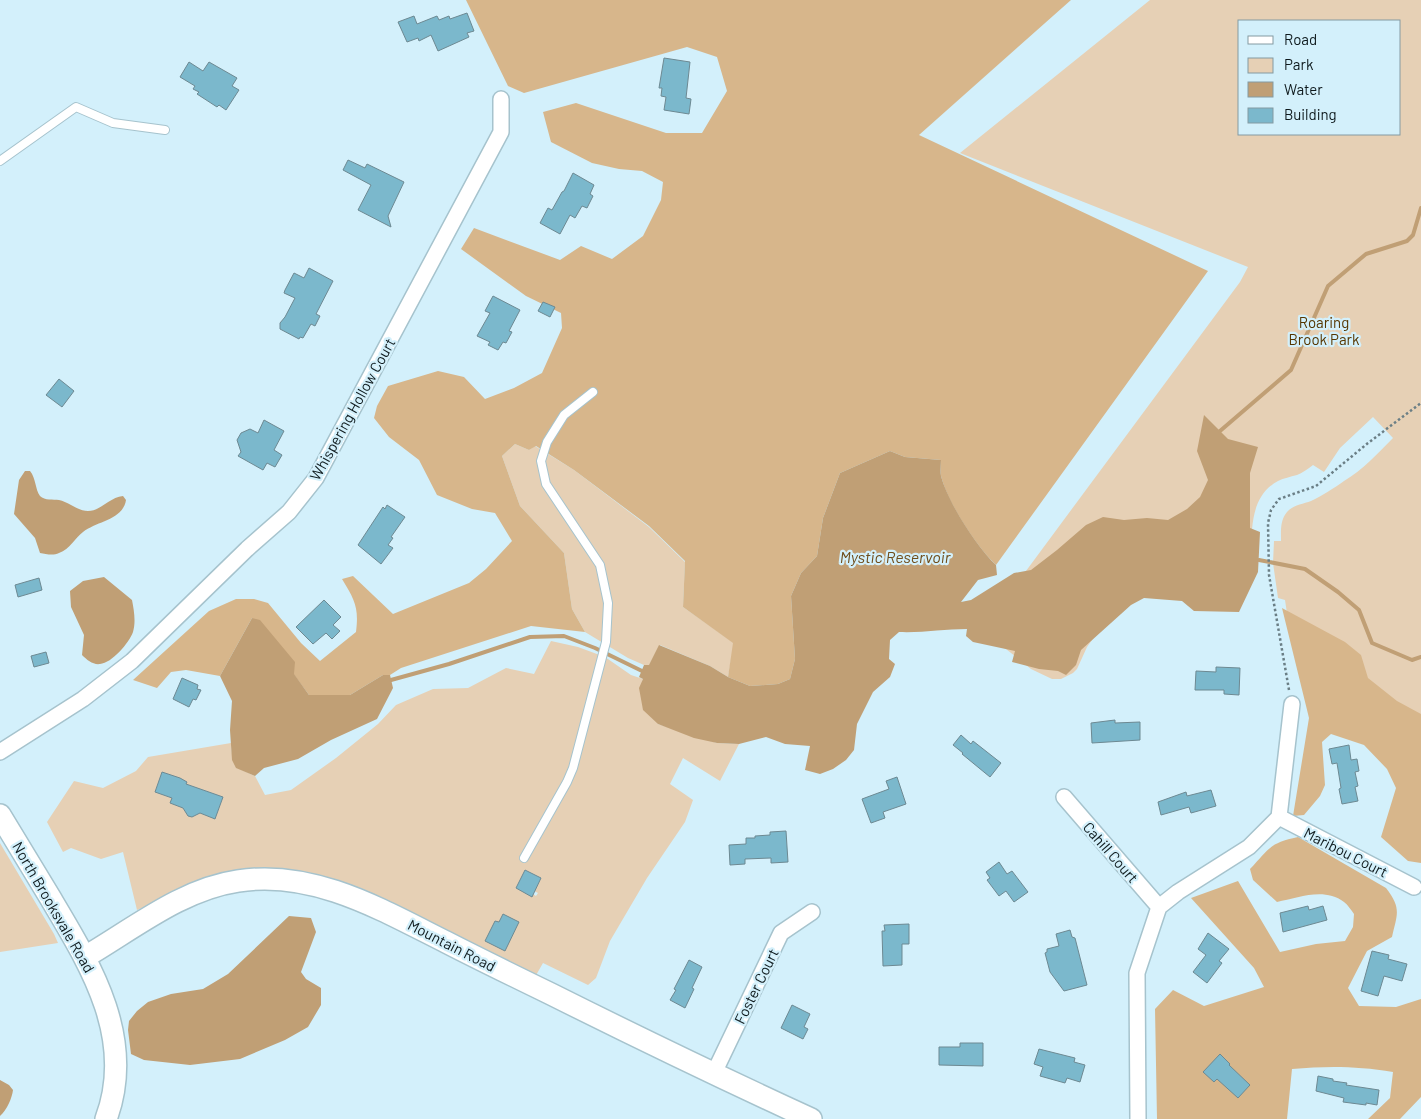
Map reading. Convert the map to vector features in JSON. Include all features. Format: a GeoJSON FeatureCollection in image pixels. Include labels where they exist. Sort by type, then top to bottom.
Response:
{"type":"FeatureCollection","features":[{"type":"Feature","properties":{"kind":"main road","name":"North Brooksvale Road"},"geometry":{"type":"LineString","coordinates":[[0,815],[84,957],[100,992],[108,1015],[116,1052],[116,1081],[112,1104],[106,1119]]}},
{"type":"Feature","properties":{"kind":"main road","name":"Mountain Road"},"geometry":{"type":"LineString","coordinates":[[84,957],[177,902],[218,885],[240,880],[262,879],[307,884],[331,890],[364,902],[812,1119]]}},
{"type":"Feature","properties":{"kind":"street","name":"Whispering Hollow Court"},"geometry":{"type":"LineString","coordinates":[[0,752],[83,699],[132,661],[247,549],[290,512],[316,478],[501,132],[501,98]]}},
{"type":"Feature","properties":{"kind":"street"},"geometry":{"type":"LineString","coordinates":[[1138,1119],[1137,973],[1159,908],[1178,892],[1249,847],[1279,817],[1292,704]]}},
{"type":"Feature","properties":{"kind":"street","name":"Cahill Court"},"geometry":{"type":"LineString","coordinates":[[1064,797],[1159,908]]}},
{"type":"Feature","properties":{"kind":"street","name":"Maribou Court"},"geometry":{"type":"LineString","coordinates":[[1279,817],[1414,887]]}},
{"type":"Feature","properties":{"kind":"street","name":"Foster Court"},"geometry":{"type":"LineString","coordinates":[[714,1073],[781,933],[812,912]]}},
{"type":"Feature","properties":{"kind":"lane"},"geometry":{"type":"LineString","coordinates":[[0,161],[76,107],[113,123],[165,130]]}},
{"type":"Feature","properties":{"kind":"lane"},"geometry":{"type":"LineString","coordinates":[[524,858],[573,768],[606,642],[608,603],[600,565],[546,484],[541,461],[547,442],[564,415],[594,392]]}},
{"type":"Feature","properties":{"kind":"path"},"geometry":{"type":"LineString","coordinates":[[1292,704],[1268,574],[1268,523],[1271,510],[1279,499],[1316,486],[1421,403]]}},
{"type":"Feature","properties":{"kind":"green space","name":"Roaring Brook Park"},"geometry":{"type":"Polygon","coordinates":[[[1150,0],[1421,0],[1421,723],[1291,640],[1285,600],[1278,598],[1273,563],[1274,541],[1281,541],[1283,518],[1292,508],[1328,492],[1358,472],[1393,438],[1373,417],[1340,448],[1324,472],[1313,465],[1299,474],[1280,480],[1269,487],[1258,502],[1255,511],[1251,550],[1143,588],[1107,619],[1087,647],[1077,669],[1073,673],[1061,679],[1052,679],[1031,669],[1006,649],[980,633],[1240,282],[1248,267],[960,153],[1150,0]]]}},
{"type":"Feature","properties":{"kind":"green space"},"geometry":{"type":"Polygon","coordinates":[[[515,444],[529,450],[535,446],[574,470],[649,527],[685,562],[683,607],[734,643],[728,677],[710,666],[660,645],[649,666],[644,665],[628,658],[585,632],[572,609],[564,553],[520,506],[502,456],[515,444]]]}},
{"type":"Feature","properties":{"kind":"green space"},"geometry":{"type":"Polygon","coordinates":[[[551,641],[578,647],[605,657],[631,675],[643,679],[642,683],[658,724],[717,743],[739,744],[720,781],[683,758],[670,784],[693,800],[685,822],[647,878],[610,941],[596,978],[588,985],[543,963],[535,977],[341,885],[182,890],[137,910],[123,852],[101,859],[71,848],[63,852],[47,822],[74,781],[103,788],[136,771],[148,757],[231,743],[236,765],[255,776],[265,795],[291,790],[336,758],[378,724],[396,705],[433,689],[468,688],[506,668],[534,674],[551,641]],[[162,772],[155,792],[172,798],[170,803],[183,808],[188,816],[192,817],[200,813],[215,819],[223,797],[186,784],[187,782],[162,772]],[[525,870],[516,888],[531,896],[533,894],[536,896],[538,893],[534,891],[541,878],[525,870]]]}},
{"type":"Feature","properties":{"kind":"green space"},"geometry":{"type":"Polygon","coordinates":[[[0,843],[54,934],[58,943],[0,952],[0,843]]]}},
{"type":"Feature","properties":{"kind":"shaded area"},"geometry":{"type":"Polygon","coordinates":[[[466,0],[1071,0],[919,135],[1208,271],[996,565],[980,547],[956,511],[941,476],[941,460],[905,457],[890,451],[840,473],[823,518],[817,556],[801,573],[791,596],[795,659],[790,679],[778,684],[750,686],[728,677],[733,643],[683,607],[685,561],[649,526],[574,470],[536,446],[529,450],[515,444],[502,456],[520,506],[564,553],[572,609],[585,632],[531,626],[401,668],[390,675],[383,675],[350,695],[309,695],[252,618],[220,676],[186,670],[171,672],[157,688],[133,680],[209,611],[236,599],[254,599],[268,603],[301,643],[320,661],[356,632],[357,617],[355,604],[342,579],[353,576],[393,614],[469,583],[486,569],[512,541],[495,513],[472,509],[437,495],[419,460],[389,437],[374,418],[377,406],[388,386],[438,371],[464,377],[485,399],[514,388],[542,373],[562,328],[561,313],[526,296],[461,249],[474,228],[560,260],[581,246],[612,259],[643,236],[661,200],[663,182],[642,171],[619,169],[592,163],[551,142],[543,112],[576,103],[666,133],[702,133],[727,91],[717,57],[687,47],[524,93],[508,86],[466,0]]]}},
{"type":"Feature","properties":{"kind":"shaded area"},"geometry":{"type":"Polygon","coordinates":[[[1282,608],[1345,642],[1361,655],[1368,678],[1397,701],[1421,714],[1421,863],[1408,861],[1381,837],[1396,788],[1387,769],[1364,745],[1331,734],[1322,742],[1325,785],[1320,796],[1304,815],[1293,816],[1309,718],[1282,608]]]}},
{"type":"Feature","properties":{"kind":"shaded area"},"geometry":{"type":"Polygon","coordinates":[[[1298,837],[1386,888],[1394,901],[1397,917],[1392,937],[1367,951],[1348,988],[1359,1006],[1396,1007],[1421,999],[1421,1097],[1400,1119],[1368,1119],[1390,1098],[1393,1072],[1342,1067],[1292,1069],[1287,1119],[1157,1119],[1155,1009],[1173,990],[1204,1006],[1264,987],[1254,968],[1191,898],[1238,881],[1280,952],[1316,944],[1345,941],[1353,927],[1354,914],[1345,903],[1336,898],[1320,894],[1277,902],[1253,880],[1250,869],[1270,848],[1275,844],[1298,837]]]}},
{"type":"Feature","properties":{"kind":"water","name":"Mystic Reservoir"},"geometry":{"type":"Polygon","coordinates":[[[1204,415],[1228,439],[1258,447],[1250,473],[1250,528],[1260,532],[1258,572],[1239,612],[1194,611],[1182,601],[1144,598],[1131,605],[1081,650],[1076,665],[1066,675],[1058,671],[1039,669],[1012,662],[1015,651],[973,642],[966,636],[967,629],[899,632],[890,640],[889,659],[895,664],[890,677],[873,692],[857,724],[854,750],[846,760],[833,769],[820,774],[805,770],[810,746],[785,744],[766,737],[739,744],[717,743],[694,738],[658,724],[643,710],[639,688],[643,679],[639,677],[644,665],[649,665],[659,645],[710,666],[728,677],[750,686],[778,684],[790,679],[795,659],[791,596],[801,573],[817,556],[823,518],[840,473],[890,451],[905,457],[941,460],[941,476],[956,511],[980,547],[996,565],[997,575],[978,580],[961,602],[971,600],[1014,573],[1031,570],[1086,525],[1103,517],[1124,520],[1147,518],[1168,520],[1187,509],[1200,497],[1208,480],[1197,451],[1204,415]]]}},
{"type":"Feature","properties":{"kind":"water"},"geometry":{"type":"Polygon","coordinates":[[[25,471],[30,471],[38,493],[44,499],[63,501],[81,510],[88,511],[97,509],[123,496],[126,500],[124,507],[115,516],[83,532],[63,551],[54,554],[40,553],[35,538],[14,514],[19,480],[25,471]]]}},
{"type":"Feature","properties":{"kind":"water"},"geometry":{"type":"Polygon","coordinates":[[[104,577],[132,600],[134,624],[131,636],[120,652],[105,663],[95,664],[82,655],[84,635],[71,607],[70,591],[83,581],[104,577]]]}},
{"type":"Feature","properties":{"kind":"water"},"geometry":{"type":"Polygon","coordinates":[[[252,618],[260,620],[295,662],[294,674],[309,695],[350,695],[383,675],[390,675],[393,688],[377,719],[331,740],[298,759],[264,768],[255,776],[236,768],[232,760],[230,730],[232,701],[220,676],[252,618]]]}},
{"type":"Feature","properties":{"kind":"water"},"geometry":{"type":"Polygon","coordinates":[[[289,916],[311,918],[316,932],[301,972],[306,979],[321,988],[321,1005],[308,1027],[285,1040],[240,1059],[190,1065],[144,1060],[131,1054],[128,1030],[129,1021],[137,1011],[148,1002],[171,994],[203,989],[228,974],[289,916]]]}},
{"type":"Feature","properties":{"kind":"water"},"geometry":{"type":"Polygon","coordinates":[[[0,1080],[9,1085],[13,1090],[9,1104],[0,1116],[0,1080]]]}},
{"type":"Feature","properties":{"kind":"building"},"geometry":{"type":"Polygon","coordinates":[[[467,13],[474,31],[467,33],[469,37],[438,51],[431,35],[419,41],[418,38],[407,42],[398,22],[414,16],[417,24],[437,16],[439,20],[449,16],[450,19],[467,13]]]}},
{"type":"Feature","properties":{"kind":"building"},"geometry":{"type":"Polygon","coordinates":[[[664,58],[690,62],[686,98],[691,99],[689,114],[664,110],[666,97],[661,96],[662,88],[659,88],[664,58]]]}},
{"type":"Feature","properties":{"kind":"building"},"geometry":{"type":"Polygon","coordinates":[[[189,62],[203,71],[209,62],[237,78],[232,86],[239,90],[226,110],[219,105],[217,107],[197,94],[199,92],[193,89],[195,86],[180,77],[189,62]]]}},
{"type":"Feature","properties":{"kind":"building"},"geometry":{"type":"Polygon","coordinates":[[[348,160],[365,168],[367,164],[404,182],[388,216],[391,227],[358,210],[371,185],[343,170],[348,160]]]}},
{"type":"Feature","properties":{"kind":"building"},"geometry":{"type":"Polygon","coordinates":[[[573,173],[594,185],[590,194],[593,196],[587,208],[582,206],[575,218],[570,215],[560,234],[540,223],[548,208],[552,210],[573,173]]]}},
{"type":"Feature","properties":{"kind":"building"},"geometry":{"type":"Polygon","coordinates":[[[309,268],[333,281],[316,314],[320,316],[315,326],[311,324],[303,338],[300,337],[299,339],[280,329],[280,323],[295,298],[284,293],[294,273],[304,278],[309,268]]]}},
{"type":"Feature","properties":{"kind":"building"},"geometry":{"type":"Polygon","coordinates":[[[493,296],[520,310],[509,331],[512,332],[506,343],[503,342],[498,350],[488,345],[490,342],[477,336],[490,313],[485,311],[493,296]]]}},
{"type":"Feature","properties":{"kind":"building"},"geometry":{"type":"Polygon","coordinates":[[[543,302],[555,307],[550,317],[538,311],[543,302]]]}},
{"type":"Feature","properties":{"kind":"building"},"geometry":{"type":"Polygon","coordinates":[[[59,379],[74,391],[62,407],[46,395],[59,379]]]}},
{"type":"Feature","properties":{"kind":"building"},"geometry":{"type":"Polygon","coordinates":[[[264,420],[284,431],[274,450],[282,455],[275,467],[267,463],[263,470],[238,456],[241,452],[237,440],[241,433],[250,429],[258,433],[264,420]]]}},
{"type":"Feature","properties":{"kind":"building"},"geometry":{"type":"Polygon","coordinates":[[[387,505],[405,517],[391,537],[393,538],[388,545],[393,548],[381,564],[358,545],[383,507],[385,509],[387,505]]]}},
{"type":"Feature","properties":{"kind":"building"},"geometry":{"type":"Polygon","coordinates":[[[39,578],[42,590],[18,597],[15,585],[39,578]]]}},
{"type":"Feature","properties":{"kind":"building"},"geometry":{"type":"Polygon","coordinates":[[[324,600],[341,617],[333,625],[340,631],[332,639],[326,633],[313,644],[296,627],[324,600]]]}},
{"type":"Feature","properties":{"kind":"building"},"geometry":{"type":"Polygon","coordinates":[[[46,652],[49,663],[34,667],[31,656],[46,652]]]}},
{"type":"Feature","properties":{"kind":"building"},"geometry":{"type":"Polygon","coordinates":[[[1216,667],[1240,668],[1239,695],[1224,694],[1224,690],[1195,690],[1196,671],[1216,672],[1216,667]]]}},
{"type":"Feature","properties":{"kind":"building"},"geometry":{"type":"Polygon","coordinates":[[[182,678],[198,685],[197,689],[201,690],[196,700],[193,699],[189,707],[173,699],[182,678]]]}},
{"type":"Feature","properties":{"kind":"building"},"geometry":{"type":"Polygon","coordinates":[[[1115,720],[1115,723],[1140,722],[1140,740],[1092,743],[1091,723],[1115,720]]]}},
{"type":"Feature","properties":{"kind":"building"},"geometry":{"type":"Polygon","coordinates":[[[961,735],[971,744],[973,741],[1001,763],[990,777],[953,745],[961,735]]]}},
{"type":"Feature","properties":{"kind":"building"},"geometry":{"type":"Polygon","coordinates":[[[1349,745],[1351,760],[1357,759],[1359,771],[1355,772],[1358,786],[1355,787],[1358,801],[1342,804],[1337,763],[1332,764],[1329,749],[1349,745]]]}},
{"type":"Feature","properties":{"kind":"building"},"geometry":{"type":"Polygon","coordinates":[[[162,772],[180,778],[187,782],[186,784],[223,797],[215,819],[200,813],[192,817],[188,816],[183,808],[170,803],[172,798],[155,792],[162,772]]]}},
{"type":"Feature","properties":{"kind":"building"},"geometry":{"type":"Polygon","coordinates":[[[897,777],[906,804],[883,812],[885,818],[871,823],[862,799],[889,789],[886,781],[897,777]]]}},
{"type":"Feature","properties":{"kind":"building"},"geometry":{"type":"Polygon","coordinates":[[[1211,790],[1216,806],[1191,813],[1189,807],[1161,815],[1158,802],[1186,792],[1187,796],[1211,790]]]}},
{"type":"Feature","properties":{"kind":"building"},"geometry":{"type":"Polygon","coordinates":[[[786,831],[788,862],[771,863],[771,858],[745,859],[745,864],[730,865],[729,845],[746,844],[746,838],[770,835],[770,832],[786,831]]]}},
{"type":"Feature","properties":{"kind":"building"},"geometry":{"type":"Polygon","coordinates":[[[999,862],[1007,874],[1012,871],[1028,892],[1014,902],[1006,891],[999,896],[987,880],[990,878],[986,872],[999,862]]]}},
{"type":"Feature","properties":{"kind":"building"},"geometry":{"type":"Polygon","coordinates":[[[525,870],[541,878],[532,897],[516,888],[525,870]]]}},
{"type":"Feature","properties":{"kind":"building"},"geometry":{"type":"Polygon","coordinates":[[[1308,906],[1309,910],[1323,906],[1327,920],[1283,932],[1280,913],[1308,906]]]}},
{"type":"Feature","properties":{"kind":"building"},"geometry":{"type":"Polygon","coordinates":[[[503,914],[519,922],[505,951],[485,941],[495,921],[499,922],[503,914]]]}},
{"type":"Feature","properties":{"kind":"building"},"geometry":{"type":"Polygon","coordinates":[[[909,924],[909,944],[902,944],[902,965],[883,966],[882,931],[885,931],[884,925],[909,924]]]}},
{"type":"Feature","properties":{"kind":"building"},"geometry":{"type":"Polygon","coordinates":[[[1070,930],[1072,937],[1075,938],[1087,985],[1064,991],[1050,972],[1045,953],[1047,949],[1059,946],[1056,934],[1070,930]]]}},
{"type":"Feature","properties":{"kind":"building"},"geometry":{"type":"Polygon","coordinates":[[[1208,933],[1229,949],[1219,961],[1222,963],[1207,983],[1193,972],[1206,955],[1198,949],[1208,933]]]}},
{"type":"Feature","properties":{"kind":"building"},"geometry":{"type":"Polygon","coordinates":[[[1372,951],[1389,955],[1388,959],[1407,964],[1402,981],[1384,976],[1378,996],[1361,991],[1372,951]]]}},
{"type":"Feature","properties":{"kind":"building"},"geometry":{"type":"Polygon","coordinates":[[[689,960],[702,967],[685,1008],[670,1000],[689,960]]]}},
{"type":"Feature","properties":{"kind":"building"},"geometry":{"type":"Polygon","coordinates":[[[792,1005],[810,1014],[804,1027],[808,1029],[803,1039],[781,1028],[792,1005]]]}},
{"type":"Feature","properties":{"kind":"building"},"geometry":{"type":"Polygon","coordinates":[[[960,1043],[983,1043],[983,1066],[939,1065],[939,1047],[960,1047],[960,1043]]]}},
{"type":"Feature","properties":{"kind":"building"},"geometry":{"type":"Polygon","coordinates":[[[1039,1049],[1075,1058],[1074,1062],[1085,1065],[1080,1082],[1067,1078],[1065,1083],[1040,1076],[1043,1067],[1034,1064],[1039,1049]]]}},
{"type":"Feature","properties":{"kind":"building"},"geometry":{"type":"Polygon","coordinates":[[[1220,1054],[1250,1085],[1238,1098],[1217,1079],[1214,1082],[1203,1072],[1220,1054]]]}},
{"type":"Feature","properties":{"kind":"building"},"geometry":{"type":"Polygon","coordinates":[[[1318,1076],[1347,1083],[1346,1085],[1379,1090],[1377,1105],[1343,1102],[1344,1098],[1316,1091],[1318,1076]]]}},
{"type":"Feature","properties":{"kind":"waterway"},"geometry":{"type":"LineString","coordinates":[[1220,431],[1291,370],[1328,286],[1366,254],[1407,241],[1413,235],[1421,208]]}},
{"type":"Feature","properties":{"kind":"waterway"},"geometry":{"type":"LineString","coordinates":[[1259,560],[1305,569],[1338,592],[1359,610],[1372,643],[1412,660],[1421,657]]}},
{"type":"Feature","properties":{"kind":"waterway"},"geometry":{"type":"LineString","coordinates":[[391,680],[449,664],[530,637],[564,636],[595,648],[642,671]]}}]}
